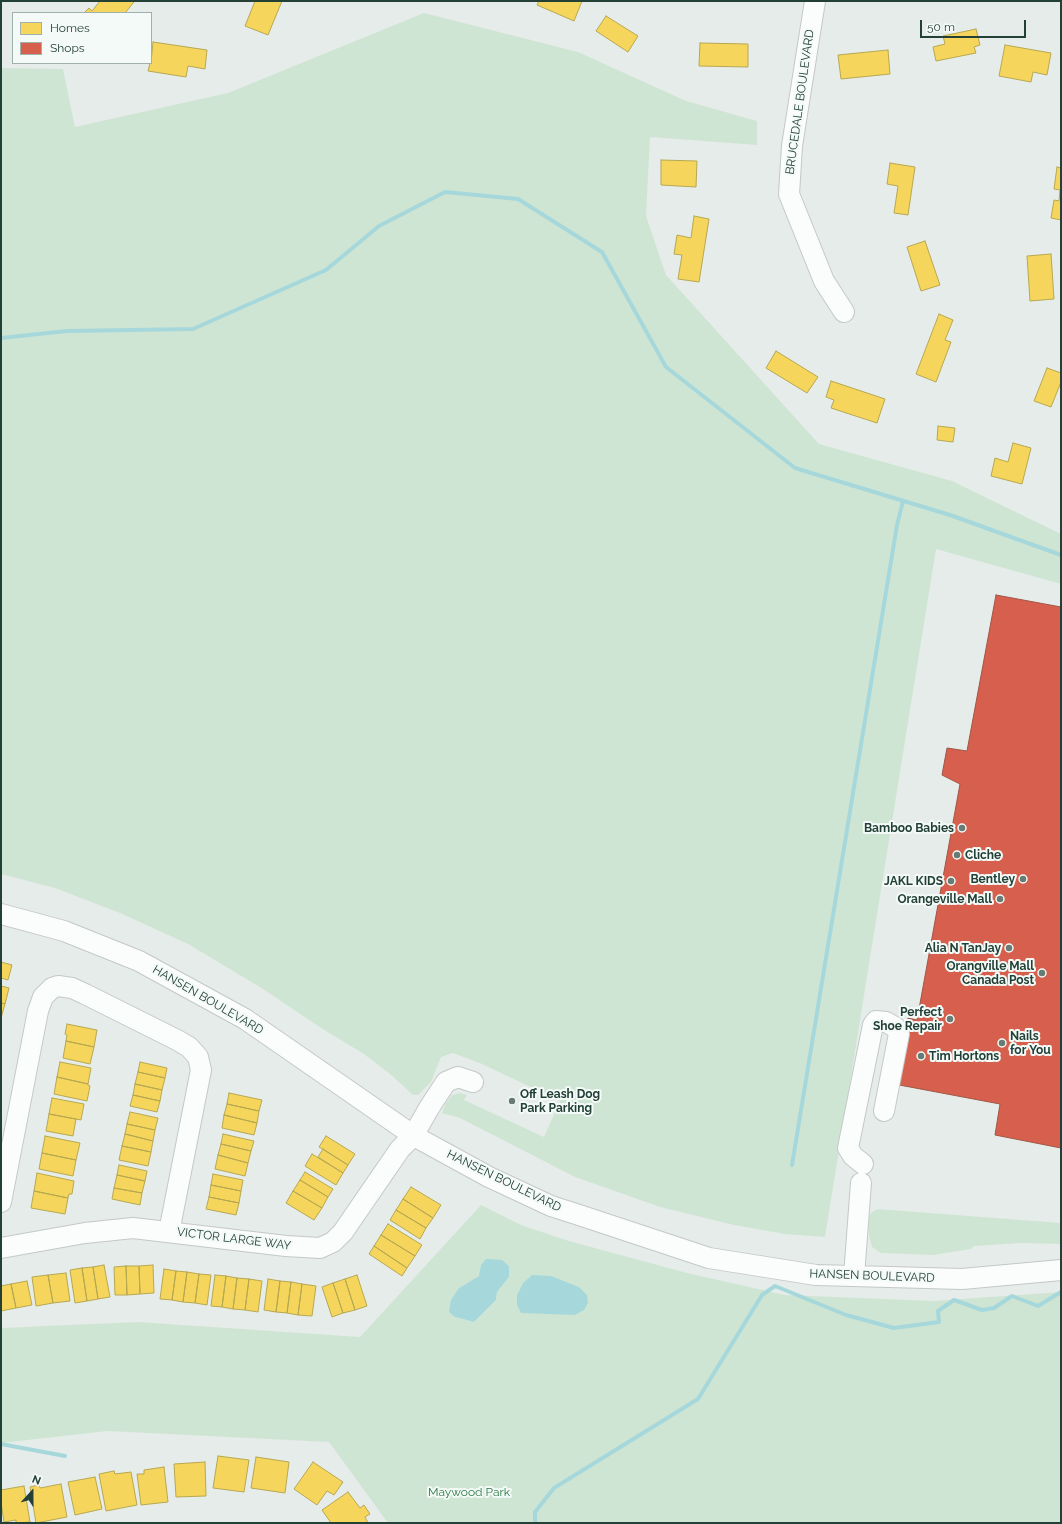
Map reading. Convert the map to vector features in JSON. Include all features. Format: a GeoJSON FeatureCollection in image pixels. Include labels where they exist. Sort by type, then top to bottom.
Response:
{"type":"FeatureCollection","features":[{"type":"Feature","properties":{"kind":"street","name":"BRUCEDALE BOULEVARD"},"geometry":{"type":"LineString","coordinates":[[814,1],[792,146],[789,194],[824,281],[844,312]]}},
{"type":"Feature","properties":{"kind":"street","name":"HANSEN BOULEVARD"},"geometry":{"type":"LineString","coordinates":[[1,914],[64,931],[139,960],[245,1019],[413,1136],[489,1177],[551,1206],[709,1258],[816,1275],[962,1278],[1061,1270]]}},
{"type":"Feature","properties":{"kind":"street"},"geometry":{"type":"LineString","coordinates":[[1,1202],[38,1011],[43,998],[52,988],[58,986],[72,988],[177,1040],[189,1048],[198,1057],[200,1070],[168,1232]]}},
{"type":"Feature","properties":{"kind":"street"},"geometry":{"type":"LineString","coordinates":[[863,1164],[853,1156],[848,1148],[873,1025],[876,1021],[886,1022],[896,1027],[899,1034],[884,1111]]}},
{"type":"Feature","properties":{"kind":"street","name":"VICTOR LARGE WAY"},"geometry":{"type":"LineString","coordinates":[[1,1248],[86,1233],[133,1228],[286,1246],[320,1248],[333,1242],[343,1232],[400,1150],[413,1136],[428,1108],[446,1082],[458,1077],[473,1082]]}},
{"type":"Feature","properties":{"kind":"street"},"geometry":{"type":"LineString","coordinates":[[854,1276],[861,1183]]}},
{"type":"Feature","properties":{"kind":"green space"},"geometry":{"type":"Polygon","coordinates":[[[424,13],[578,52],[686,101],[757,121],[757,145],[650,137],[646,216],[666,275],[819,444],[952,481],[1061,534],[1061,584],[936,549],[825,1237],[785,1234],[734,1225],[660,1207],[575,1177],[460,1118],[442,1113],[446,1103],[452,1095],[460,1093],[467,1095],[464,1100],[544,1137],[560,1101],[482,1064],[453,1053],[441,1057],[431,1082],[418,1095],[413,1095],[390,1074],[364,1054],[321,1028],[263,989],[188,944],[120,913],[55,888],[1,874],[1,68],[63,69],[75,127],[228,93],[424,13]]]}},
{"type":"Feature","properties":{"kind":"green space","name":"Maywood Park"},"geometry":{"type":"Polygon","coordinates":[[[481,1205],[521,1225],[569,1241],[687,1273],[785,1295],[934,1301],[1061,1292],[1061,1523],[388,1523],[329,1442],[108,1431],[1,1443],[1,1328],[138,1322],[360,1337],[481,1205]],[[479,1276],[459,1288],[455,1317],[474,1322],[496,1300],[497,1292],[509,1277],[479,1276]]]}},
{"type":"Feature","properties":{"kind":"green space"},"geometry":{"type":"Polygon","coordinates":[[[877,1209],[1061,1223],[1061,1244],[1022,1243],[974,1246],[971,1249],[933,1255],[881,1253],[872,1247],[869,1236],[868,1220],[871,1213],[877,1209]]]}},
{"type":"Feature","properties":{"kind":"water"},"geometry":{"type":"Polygon","coordinates":[[[486,1259],[502,1260],[509,1266],[509,1277],[497,1292],[496,1300],[474,1322],[455,1317],[449,1312],[451,1300],[459,1288],[479,1276],[481,1265],[486,1259]]]}},
{"type":"Feature","properties":{"kind":"water"},"geometry":{"type":"Polygon","coordinates":[[[532,1275],[551,1276],[579,1287],[587,1295],[588,1303],[584,1310],[575,1315],[521,1313],[517,1305],[517,1295],[523,1283],[532,1275]]]}},
{"type":"Feature","properties":{"kind":"building: Homes"},"geometry":{"type":"Polygon","coordinates":[[[100,1],[134,2],[126,12],[85,12],[89,8],[92,11],[100,1]]]}},
{"type":"Feature","properties":{"kind":"building: Homes"},"geometry":{"type":"Polygon","coordinates":[[[255,1],[282,1],[268,35],[245,26],[255,1]]]}},
{"type":"Feature","properties":{"kind":"building: Homes"},"geometry":{"type":"Polygon","coordinates":[[[539,1],[582,1],[574,21],[537,5],[539,1]]]}},
{"type":"Feature","properties":{"kind":"building: Homes"},"geometry":{"type":"Polygon","coordinates":[[[606,16],[638,36],[628,52],[596,31],[606,16]]]}},
{"type":"Feature","properties":{"kind":"building: Homes"},"geometry":{"type":"Polygon","coordinates":[[[976,29],[980,45],[974,47],[976,53],[936,61],[933,47],[945,44],[943,36],[976,29]]]}},
{"type":"Feature","properties":{"kind":"building: Homes"},"geometry":{"type":"Polygon","coordinates":[[[153,42],[207,50],[205,69],[188,66],[186,77],[148,71],[150,64],[152,64],[153,42]]]}},
{"type":"Feature","properties":{"kind":"building: Homes"},"geometry":{"type":"Polygon","coordinates":[[[700,43],[748,44],[748,67],[699,66],[700,43]]]}},
{"type":"Feature","properties":{"kind":"building: Homes"},"geometry":{"type":"Polygon","coordinates":[[[1005,45],[1051,53],[1047,75],[1033,72],[1031,82],[999,76],[1005,45]]]}},
{"type":"Feature","properties":{"kind":"building: Homes"},"geometry":{"type":"Polygon","coordinates":[[[888,50],[890,74],[841,79],[838,55],[888,50]]]}},
{"type":"Feature","properties":{"kind":"building: Homes"},"geometry":{"type":"Polygon","coordinates":[[[661,160],[697,161],[696,187],[661,185],[661,160]]]}},
{"type":"Feature","properties":{"kind":"building: Homes"},"geometry":{"type":"Polygon","coordinates":[[[890,163],[915,167],[908,215],[894,213],[898,186],[887,184],[890,163]]]}},
{"type":"Feature","properties":{"kind":"building: Homes"},"geometry":{"type":"Polygon","coordinates":[[[1057,167],[1061,168],[1061,220],[1051,218],[1054,200],[1059,201],[1060,190],[1054,189],[1057,167]]]}},
{"type":"Feature","properties":{"kind":"building: Homes"},"geometry":{"type":"Polygon","coordinates":[[[694,216],[709,219],[699,282],[678,279],[682,255],[674,254],[677,235],[691,238],[694,216]]]}},
{"type":"Feature","properties":{"kind":"building: Homes"},"geometry":{"type":"Polygon","coordinates":[[[925,241],[940,285],[921,291],[907,247],[925,241]]]}},
{"type":"Feature","properties":{"kind":"building: Homes"},"geometry":{"type":"Polygon","coordinates":[[[1051,254],[1054,299],[1030,301],[1027,256],[1051,254]]]}},
{"type":"Feature","properties":{"kind":"building: Homes"},"geometry":{"type":"Polygon","coordinates":[[[939,314],[953,320],[945,340],[951,342],[936,382],[916,374],[939,314]]]}},
{"type":"Feature","properties":{"kind":"building: Homes"},"geometry":{"type":"Polygon","coordinates":[[[776,351],[818,377],[807,393],[766,368],[776,351]]]}},
{"type":"Feature","properties":{"kind":"building: Homes"},"geometry":{"type":"Polygon","coordinates":[[[1047,368],[1061,373],[1061,382],[1051,407],[1034,401],[1047,368]]]}},
{"type":"Feature","properties":{"kind":"building: Homes"},"geometry":{"type":"Polygon","coordinates":[[[831,381],[885,399],[877,423],[831,408],[834,400],[826,397],[831,381]]]}},
{"type":"Feature","properties":{"kind":"building: Homes"},"geometry":{"type":"Polygon","coordinates":[[[938,426],[955,428],[953,442],[937,440],[938,426]]]}},
{"type":"Feature","properties":{"kind":"building: Homes"},"geometry":{"type":"Polygon","coordinates":[[[1013,443],[1031,448],[1022,484],[991,476],[995,458],[1008,462],[1013,443]]]}},
{"type":"Feature","properties":{"kind":"building: Homes"},"geometry":{"type":"Polygon","coordinates":[[[1,962],[12,965],[8,980],[1,978],[1,962]]]}},
{"type":"Feature","properties":{"kind":"building: Homes"},"geometry":{"type":"Polygon","coordinates":[[[1,986],[9,988],[5,1004],[1,1003],[1,986]]]}},
{"type":"Feature","properties":{"kind":"building: Homes"},"geometry":{"type":"Polygon","coordinates":[[[1,1003],[5,1004],[1,1018],[1,1003]]]}},
{"type":"Feature","properties":{"kind":"building: Homes"},"geometry":{"type":"Polygon","coordinates":[[[67,1024],[97,1030],[94,1047],[66,1041],[67,1035],[65,1034],[67,1024]]]}},
{"type":"Feature","properties":{"kind":"building: Homes"},"geometry":{"type":"Polygon","coordinates":[[[66,1041],[94,1047],[90,1064],[63,1058],[66,1041]]]}},
{"type":"Feature","properties":{"kind":"building: Homes"},"geometry":{"type":"Polygon","coordinates":[[[60,1062],[91,1068],[88,1084],[57,1077],[60,1062]]]}},
{"type":"Feature","properties":{"kind":"building: Homes"},"geometry":{"type":"Polygon","coordinates":[[[140,1062],[167,1068],[165,1078],[138,1072],[140,1062]]]}},
{"type":"Feature","properties":{"kind":"building: Homes"},"geometry":{"type":"Polygon","coordinates":[[[138,1072],[165,1078],[162,1090],[135,1084],[138,1072]]]}},
{"type":"Feature","properties":{"kind":"building: Homes"},"geometry":{"type":"Polygon","coordinates":[[[57,1077],[88,1084],[90,1086],[87,1101],[54,1094],[57,1077]]]}},
{"type":"Feature","properties":{"kind":"building: Homes"},"geometry":{"type":"Polygon","coordinates":[[[135,1084],[162,1090],[160,1101],[133,1095],[135,1084]]]}},
{"type":"Feature","properties":{"kind":"building: Homes"},"geometry":{"type":"Polygon","coordinates":[[[229,1093],[262,1100],[259,1111],[227,1104],[229,1093]]]}},
{"type":"Feature","properties":{"kind":"building: Homes"},"geometry":{"type":"Polygon","coordinates":[[[133,1095],[160,1101],[157,1112],[130,1106],[133,1095]]]}},
{"type":"Feature","properties":{"kind":"building: Homes"},"geometry":{"type":"Polygon","coordinates":[[[52,1098],[84,1104],[81,1120],[49,1114],[52,1098]]]}},
{"type":"Feature","properties":{"kind":"building: Homes"},"geometry":{"type":"Polygon","coordinates":[[[227,1104],[259,1111],[257,1123],[224,1115],[227,1104]]]}},
{"type":"Feature","properties":{"kind":"building: Homes"},"geometry":{"type":"Polygon","coordinates":[[[130,1112],[158,1118],[155,1130],[127,1124],[130,1112]]]}},
{"type":"Feature","properties":{"kind":"building: Homes"},"geometry":{"type":"Polygon","coordinates":[[[49,1114],[76,1119],[73,1136],[46,1131],[49,1114]]]}},
{"type":"Feature","properties":{"kind":"building: Homes"},"geometry":{"type":"Polygon","coordinates":[[[224,1115],[257,1123],[254,1135],[222,1128],[224,1115]]]}},
{"type":"Feature","properties":{"kind":"building: Homes"},"geometry":{"type":"Polygon","coordinates":[[[127,1124],[155,1130],[153,1141],[125,1134],[127,1124]]]}},
{"type":"Feature","properties":{"kind":"building: Homes"},"geometry":{"type":"Polygon","coordinates":[[[125,1134],[153,1141],[151,1152],[122,1146],[125,1134]]]}},
{"type":"Feature","properties":{"kind":"building: Homes"},"geometry":{"type":"Polygon","coordinates":[[[223,1134],[254,1141],[251,1151],[221,1144],[223,1134]]]}},
{"type":"Feature","properties":{"kind":"building: Homes"},"geometry":{"type":"Polygon","coordinates":[[[45,1136],[80,1143],[76,1160],[42,1153],[45,1136]]]}},
{"type":"Feature","properties":{"kind":"building: Homes"},"geometry":{"type":"Polygon","coordinates":[[[326,1136],[355,1154],[348,1165],[319,1147],[326,1136]]]}},
{"type":"Feature","properties":{"kind":"building: Homes"},"geometry":{"type":"Polygon","coordinates":[[[221,1144],[251,1151],[248,1163],[218,1155],[221,1144]]]}},
{"type":"Feature","properties":{"kind":"building: Homes"},"geometry":{"type":"Polygon","coordinates":[[[122,1146],[151,1152],[148,1166],[119,1160],[122,1146]]]}},
{"type":"Feature","properties":{"kind":"building: Homes"},"geometry":{"type":"Polygon","coordinates":[[[323,1149],[348,1165],[343,1173],[318,1157],[323,1149]]]}},
{"type":"Feature","properties":{"kind":"building: Homes"},"geometry":{"type":"Polygon","coordinates":[[[42,1153],[76,1160],[73,1176],[39,1169],[42,1153]]]}},
{"type":"Feature","properties":{"kind":"building: Homes"},"geometry":{"type":"Polygon","coordinates":[[[312,1154],[343,1173],[336,1185],[305,1166],[312,1154]]]}},
{"type":"Feature","properties":{"kind":"building: Homes"},"geometry":{"type":"Polygon","coordinates":[[[218,1155],[248,1163],[245,1176],[215,1169],[218,1155]]]}},
{"type":"Feature","properties":{"kind":"building: Homes"},"geometry":{"type":"Polygon","coordinates":[[[119,1165],[147,1171],[145,1181],[117,1175],[119,1165]]]}},
{"type":"Feature","properties":{"kind":"building: Homes"},"geometry":{"type":"Polygon","coordinates":[[[305,1172],[333,1189],[328,1197],[300,1180],[305,1172]]]}},
{"type":"Feature","properties":{"kind":"building: Homes"},"geometry":{"type":"Polygon","coordinates":[[[37,1173],[74,1181],[72,1194],[69,1194],[68,1198],[34,1191],[37,1173]]]}},
{"type":"Feature","properties":{"kind":"building: Homes"},"geometry":{"type":"Polygon","coordinates":[[[213,1174],[243,1180],[241,1191],[211,1185],[213,1174]]]}},
{"type":"Feature","properties":{"kind":"building: Homes"},"geometry":{"type":"Polygon","coordinates":[[[117,1175],[145,1181],[142,1193],[114,1188],[117,1175]]]}},
{"type":"Feature","properties":{"kind":"building: Homes"},"geometry":{"type":"Polygon","coordinates":[[[300,1180],[328,1197],[322,1208],[293,1191],[300,1180]]]}},
{"type":"Feature","properties":{"kind":"building: Homes"},"geometry":{"type":"Polygon","coordinates":[[[211,1185],[241,1191],[239,1203],[209,1197],[211,1185]]]}},
{"type":"Feature","properties":{"kind":"building: Homes"},"geometry":{"type":"Polygon","coordinates":[[[411,1187],[441,1205],[433,1218],[403,1199],[411,1187]]]}},
{"type":"Feature","properties":{"kind":"building: Homes"},"geometry":{"type":"Polygon","coordinates":[[[114,1188],[142,1193],[140,1205],[112,1199],[114,1188]]]}},
{"type":"Feature","properties":{"kind":"building: Homes"},"geometry":{"type":"Polygon","coordinates":[[[34,1191],[68,1198],[65,1214],[31,1208],[34,1191]]]}},
{"type":"Feature","properties":{"kind":"building: Homes"},"geometry":{"type":"Polygon","coordinates":[[[293,1191],[322,1208],[314,1220],[286,1203],[293,1191]]]}},
{"type":"Feature","properties":{"kind":"building: Homes"},"geometry":{"type":"Polygon","coordinates":[[[209,1197],[239,1203],[236,1215],[206,1209],[209,1197]]]}},
{"type":"Feature","properties":{"kind":"building: Homes"},"geometry":{"type":"Polygon","coordinates":[[[403,1199],[433,1218],[426,1228],[396,1210],[403,1199]]]}},
{"type":"Feature","properties":{"kind":"building: Homes"},"geometry":{"type":"Polygon","coordinates":[[[396,1210],[426,1228],[420,1239],[390,1220],[396,1210]]]}},
{"type":"Feature","properties":{"kind":"building: Homes"},"geometry":{"type":"Polygon","coordinates":[[[388,1224],[422,1245],[415,1256],[381,1235],[388,1224]]]}},
{"type":"Feature","properties":{"kind":"building: Homes"},"geometry":{"type":"Polygon","coordinates":[[[381,1235],[415,1256],[407,1268],[374,1246],[381,1235]]]}},
{"type":"Feature","properties":{"kind":"building: Homes"},"geometry":{"type":"Polygon","coordinates":[[[374,1246],[407,1268],[402,1276],[369,1254],[374,1246]]]}},
{"type":"Feature","properties":{"kind":"building: Homes"},"geometry":{"type":"Polygon","coordinates":[[[104,1265],[110,1297],[98,1299],[93,1267],[104,1265]]]}},
{"type":"Feature","properties":{"kind":"building: Homes"},"geometry":{"type":"Polygon","coordinates":[[[153,1265],[154,1293],[140,1294],[139,1266],[153,1265]]]}},
{"type":"Feature","properties":{"kind":"building: Homes"},"geometry":{"type":"Polygon","coordinates":[[[126,1266],[127,1295],[115,1295],[114,1267],[126,1266]]]}},
{"type":"Feature","properties":{"kind":"building: Homes"},"geometry":{"type":"Polygon","coordinates":[[[126,1266],[139,1266],[140,1294],[127,1295],[126,1266]]]}},
{"type":"Feature","properties":{"kind":"building: Homes"},"geometry":{"type":"Polygon","coordinates":[[[93,1267],[98,1299],[87,1301],[82,1268],[93,1267]]]}},
{"type":"Feature","properties":{"kind":"building: Homes"},"geometry":{"type":"Polygon","coordinates":[[[82,1268],[87,1301],[75,1303],[70,1270],[82,1268]]]}},
{"type":"Feature","properties":{"kind":"building: Homes"},"geometry":{"type":"Polygon","coordinates":[[[164,1269],[176,1271],[172,1300],[160,1299],[164,1269]]]}},
{"type":"Feature","properties":{"kind":"building: Homes"},"geometry":{"type":"Polygon","coordinates":[[[176,1271],[187,1272],[183,1302],[172,1300],[176,1271]]]}},
{"type":"Feature","properties":{"kind":"building: Homes"},"geometry":{"type":"Polygon","coordinates":[[[187,1272],[199,1274],[195,1303],[183,1302],[187,1272]]]}},
{"type":"Feature","properties":{"kind":"building: Homes"},"geometry":{"type":"Polygon","coordinates":[[[66,1273],[70,1301],[53,1303],[48,1275],[66,1273]]]}},
{"type":"Feature","properties":{"kind":"building: Homes"},"geometry":{"type":"Polygon","coordinates":[[[199,1274],[211,1275],[207,1305],[195,1303],[199,1274]]]}},
{"type":"Feature","properties":{"kind":"building: Homes"},"geometry":{"type":"Polygon","coordinates":[[[48,1275],[53,1303],[36,1306],[32,1277],[48,1275]]]}},
{"type":"Feature","properties":{"kind":"building: Homes"},"geometry":{"type":"Polygon","coordinates":[[[215,1275],[226,1276],[222,1307],[211,1306],[215,1275]]]}},
{"type":"Feature","properties":{"kind":"building: Homes"},"geometry":{"type":"Polygon","coordinates":[[[357,1275],[367,1306],[355,1310],[345,1279],[357,1275]]]}},
{"type":"Feature","properties":{"kind":"building: Homes"},"geometry":{"type":"Polygon","coordinates":[[[226,1276],[237,1278],[233,1309],[222,1307],[226,1276]]]}},
{"type":"Feature","properties":{"kind":"building: Homes"},"geometry":{"type":"Polygon","coordinates":[[[237,1278],[249,1279],[245,1310],[233,1309],[237,1278]]]}},
{"type":"Feature","properties":{"kind":"building: Homes"},"geometry":{"type":"Polygon","coordinates":[[[249,1279],[262,1281],[258,1312],[245,1310],[249,1279]]]}},
{"type":"Feature","properties":{"kind":"building: Homes"},"geometry":{"type":"Polygon","coordinates":[[[268,1279],[280,1281],[276,1312],[264,1310],[268,1279]]]}},
{"type":"Feature","properties":{"kind":"building: Homes"},"geometry":{"type":"Polygon","coordinates":[[[345,1279],[355,1310],[343,1313],[333,1283],[345,1279]]]}},
{"type":"Feature","properties":{"kind":"building: Homes"},"geometry":{"type":"Polygon","coordinates":[[[27,1281],[32,1305],[16,1308],[11,1284],[27,1281]]]}},
{"type":"Feature","properties":{"kind":"building: Homes"},"geometry":{"type":"Polygon","coordinates":[[[280,1281],[291,1282],[287,1313],[276,1312],[280,1281]]]}},
{"type":"Feature","properties":{"kind":"building: Homes"},"geometry":{"type":"Polygon","coordinates":[[[291,1282],[302,1284],[298,1315],[287,1313],[291,1282]]]}},
{"type":"Feature","properties":{"kind":"building: Homes"},"geometry":{"type":"Polygon","coordinates":[[[333,1283],[343,1313],[332,1317],[322,1287],[333,1283]]]}},
{"type":"Feature","properties":{"kind":"building: Homes"},"geometry":{"type":"Polygon","coordinates":[[[11,1284],[16,1308],[1,1311],[1,1286],[11,1284]]]}},
{"type":"Feature","properties":{"kind":"building: Homes"},"geometry":{"type":"Polygon","coordinates":[[[302,1284],[316,1286],[312,1316],[298,1315],[302,1284]]]}},
{"type":"Feature","properties":{"kind":"building: Homes"},"geometry":{"type":"Polygon","coordinates":[[[218,1456],[249,1460],[244,1492],[213,1488],[218,1456]]]}},
{"type":"Feature","properties":{"kind":"building: Homes"},"geometry":{"type":"Polygon","coordinates":[[[256,1457],[289,1462],[285,1493],[251,1488],[256,1457]]]}},
{"type":"Feature","properties":{"kind":"building: Homes"},"geometry":{"type":"Polygon","coordinates":[[[205,1462],[206,1496],[176,1497],[174,1464],[205,1462]]]}},
{"type":"Feature","properties":{"kind":"building: Homes"},"geometry":{"type":"Polygon","coordinates":[[[313,1462],[343,1482],[334,1495],[327,1491],[317,1505],[294,1489],[313,1462]]]}},
{"type":"Feature","properties":{"kind":"building: Homes"},"geometry":{"type":"Polygon","coordinates":[[[164,1467],[168,1502],[141,1505],[137,1474],[144,1474],[144,1470],[164,1467]]]}},
{"type":"Feature","properties":{"kind":"building: Homes"},"geometry":{"type":"Polygon","coordinates":[[[114,1471],[115,1474],[131,1472],[137,1505],[106,1511],[99,1474],[114,1471]]]}},
{"type":"Feature","properties":{"kind":"building: Homes"},"geometry":{"type":"Polygon","coordinates":[[[95,1477],[102,1509],[75,1515],[68,1482],[95,1477]]]}},
{"type":"Feature","properties":{"kind":"building: Homes"},"geometry":{"type":"Polygon","coordinates":[[[61,1484],[67,1517],[36,1523],[30,1487],[39,1485],[40,1488],[61,1484]]]}},
{"type":"Feature","properties":{"kind":"building: Homes"},"geometry":{"type":"Polygon","coordinates":[[[24,1486],[30,1522],[16,1523],[16,1520],[4,1522],[1,1490],[24,1486]]]}},
{"type":"Feature","properties":{"kind":"building: Homes"},"geometry":{"type":"Polygon","coordinates":[[[348,1492],[360,1508],[364,1505],[370,1514],[365,1517],[368,1523],[331,1523],[322,1510],[348,1492]]]}},
{"type":"Feature","properties":{"kind":"building: Shops","name":"Orangeville Mall"},"geometry":{"type":"Polygon","coordinates":[[[996,595],[1061,607],[1061,1148],[995,1135],[1000,1104],[894,1084],[908,1018],[917,1020],[960,784],[942,775],[947,748],[967,751],[996,595]]]}},
{"type":"Feature","properties":{"kind":"waterway"},"geometry":{"type":"LineString","coordinates":[[1,338],[67,331],[193,329],[326,270],[379,226],[445,192],[518,199],[602,252],[666,367],[795,468],[950,515],[1061,555]]}},
{"type":"Feature","properties":{"kind":"waterway"},"geometry":{"type":"LineString","coordinates":[[792,1165],[897,525],[903,501]]}},
{"type":"Feature","properties":{"kind":"waterway"},"geometry":{"type":"LineString","coordinates":[[535,1523],[535,1512],[554,1488],[698,1399],[762,1295],[775,1286],[846,1315],[894,1328],[939,1322],[938,1311],[954,1300],[982,1310],[994,1308],[1012,1296],[1038,1306],[1061,1292]]}},
{"type":"Feature","properties":{"kind":"waterway"},"geometry":{"type":"LineString","coordinates":[[1,1444],[65,1456]]}},
{"type":"Feature","properties":{"kind":"place","name":"Bamboo Babies"},"geometry":{"type":"Point","coordinates":[962,828]}},
{"type":"Feature","properties":{"kind":"place","name":"Cliche"},"geometry":{"type":"Point","coordinates":[957,855]}},
{"type":"Feature","properties":{"kind":"place","name":"Bentley"},"geometry":{"type":"Point","coordinates":[1023,879]}},
{"type":"Feature","properties":{"kind":"place","name":"JAKL KIDS"},"geometry":{"type":"Point","coordinates":[951,881]}},
{"type":"Feature","properties":{"kind":"place","name":"Orangeville Mall"},"geometry":{"type":"Point","coordinates":[1000,899]}},
{"type":"Feature","properties":{"kind":"place","name":"Alia N TanJay"},"geometry":{"type":"Point","coordinates":[1009,948]}},
{"type":"Feature","properties":{"kind":"place","name":"Orangville Mall Canada Post"},"geometry":{"type":"Point","coordinates":[1042,973]}},
{"type":"Feature","properties":{"kind":"place","name":"Perfect Shoe Repair"},"geometry":{"type":"Point","coordinates":[950,1019]}},
{"type":"Feature","properties":{"kind":"place","name":"Nails for You"},"geometry":{"type":"Point","coordinates":[1002,1043]}},
{"type":"Feature","properties":{"kind":"place","name":"Tim Hortons"},"geometry":{"type":"Point","coordinates":[921,1056]}},
{"type":"Feature","properties":{"kind":"place","name":"Off Leash Dog Park Parking"},"geometry":{"type":"Point","coordinates":[512,1101]}}]}
